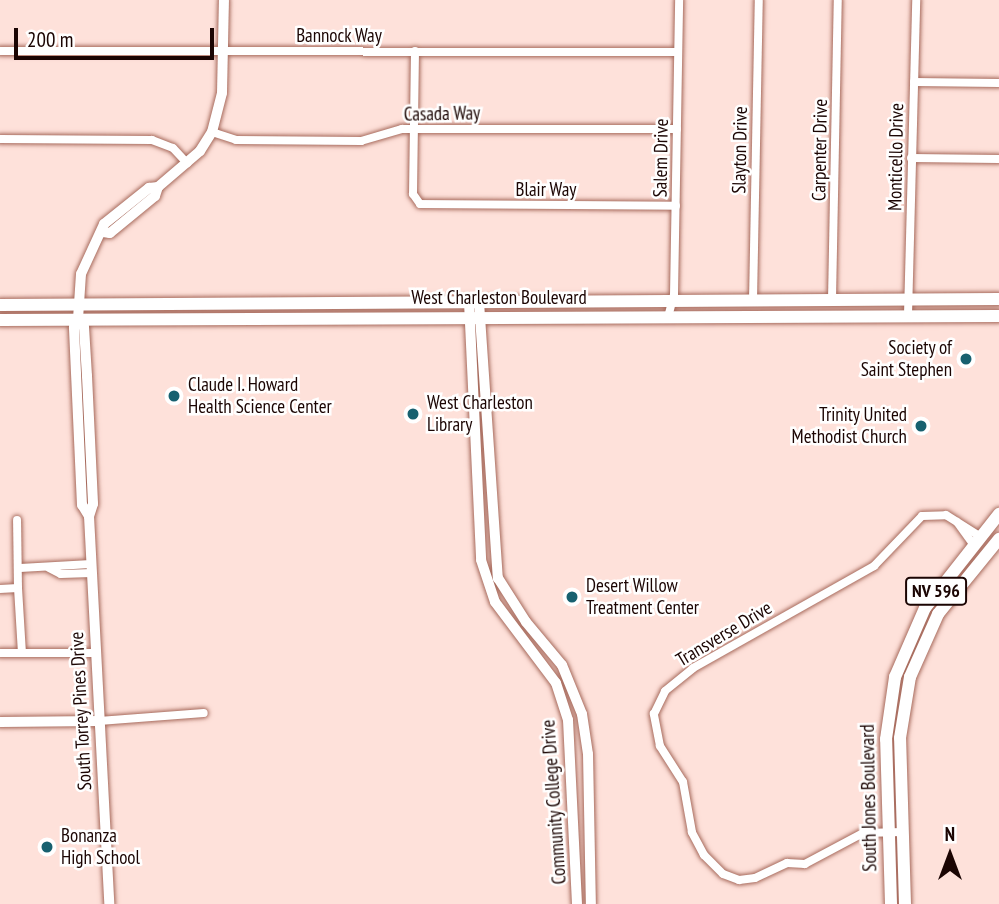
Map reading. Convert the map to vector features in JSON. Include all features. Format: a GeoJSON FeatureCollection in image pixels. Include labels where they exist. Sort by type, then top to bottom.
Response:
{"type":"FeatureCollection","features":[{"type":"Feature","properties":{"kind":"main road","name":"South Torrey Pines Drive"},"geometry":{"type":"LineString","coordinates":[[109,904],[89,516],[78,404],[74,327],[78,319],[83,266],[103,232],[104,224],[142,193],[158,187],[187,163],[212,132],[221,105],[224,0]]}},
{"type":"Feature","properties":{"kind":"main road","name":"South Torrey Pines Drive"},"geometry":{"type":"LineString","coordinates":[[103,232],[110,233],[121,224],[155,196],[158,187]]}},
{"type":"Feature","properties":{"kind":"main road"},"geometry":{"type":"LineString","coordinates":[[121,224],[122,216],[142,193]]}},
{"type":"Feature","properties":{"kind":"main road","name":"West Charleston Boulevard"},"geometry":{"type":"LineString","coordinates":[[0,305],[999,299]]}},
{"type":"Feature","properties":{"kind":"main road"},"geometry":{"type":"LineString","coordinates":[[818,316],[826,308],[855,300]]}},
{"type":"Feature","properties":{"kind":"main road","name":"West Charleston Boulevard"},"geometry":{"type":"LineString","coordinates":[[0,320],[999,316]]}},
{"type":"Feature","properties":{"kind":"main road","name":"South Torrey Pines Drive"},"geometry":{"type":"LineString","coordinates":[[78,319],[84,327],[91,449],[87,486]]}},
{"type":"Feature","properties":{"kind":"main road"},"geometry":{"type":"LineString","coordinates":[[78,404],[91,449]]}},
{"type":"Feature","properties":{"kind":"main road","name":"South Jones Boulevard"},"geometry":{"type":"LineString","coordinates":[[891,904],[886,739],[889,700],[913,629],[941,584],[999,514]]}},
{"type":"Feature","properties":{"kind":"main road"},"geometry":{"type":"LineString","coordinates":[[981,537],[989,550]]}},
{"type":"Feature","properties":{"kind":"main road"},"geometry":{"type":"LineString","coordinates":[[979,562],[981,537]]}},
{"type":"Feature","properties":{"kind":"main road","name":"South Jones Boulevard"},"geometry":{"type":"LineString","coordinates":[[905,904],[900,738],[915,664],[933,624],[999,539]]}},
{"type":"Feature","properties":{"kind":"main road"},"geometry":{"type":"LineString","coordinates":[[889,700],[905,704]]}},
{"type":"Feature","properties":{"kind":"street","name":"Salem Drive"},"geometry":{"type":"LineString","coordinates":[[668,317],[673,301],[679,0]]}},
{"type":"Feature","properties":{"kind":"street","name":"Slayton Drive"},"geometry":{"type":"LineString","coordinates":[[753,301],[759,0]]}},
{"type":"Feature","properties":{"kind":"street","name":"Carpenter Drive"},"geometry":{"type":"LineString","coordinates":[[832,300],[838,0]]}},
{"type":"Feature","properties":{"kind":"street","name":"Monticello Drive"},"geometry":{"type":"LineString","coordinates":[[908,315],[916,0]]}},
{"type":"Feature","properties":{"kind":"street","name":"Bannock Way"},"geometry":{"type":"LineString","coordinates":[[0,51],[678,52]]}},
{"type":"Feature","properties":{"kind":"street"},"geometry":{"type":"LineString","coordinates":[[413,129],[415,51]]}},
{"type":"Feature","properties":{"kind":"street"},"geometry":{"type":"LineString","coordinates":[[914,82],[999,83]]}},
{"type":"Feature","properties":{"kind":"street","name":"Casada Way"},"geometry":{"type":"LineString","coordinates":[[212,132],[236,141],[361,141],[413,129],[677,129]]}},
{"type":"Feature","properties":{"kind":"street","name":"Blair Way"},"geometry":{"type":"LineString","coordinates":[[413,129],[416,202],[425,205],[676,206]]}},
{"type":"Feature","properties":{"kind":"street"},"geometry":{"type":"LineString","coordinates":[[0,139],[152,141],[173,148],[187,163]]}},
{"type":"Feature","properties":{"kind":"street"},"geometry":{"type":"LineString","coordinates":[[911,158],[999,159]]}},
{"type":"Feature","properties":{"kind":"street","name":"Community College Drive"},"geometry":{"type":"LineString","coordinates":[[474,302],[481,560],[495,602],[538,656],[560,692],[568,720],[578,904]]}},
{"type":"Feature","properties":{"kind":"street","name":"Community College Drive"},"geometry":{"type":"LineString","coordinates":[[474,317],[498,578],[574,688],[587,754],[592,858],[591,904]]}},
{"type":"Feature","properties":{"kind":"street","name":"Transverse Drive"},"geometry":{"type":"LineString","coordinates":[[903,832],[863,833],[805,864],[787,863],[755,878],[739,880],[723,874],[704,855],[692,832],[683,782],[660,746],[654,714],[665,691],[693,668],[874,566],[916,520],[939,513],[981,537]]}},
{"type":"Feature","properties":{"kind":"street"},"geometry":{"type":"LineString","coordinates":[[479,519],[494,518]]}},
{"type":"Feature","properties":{"kind":"street"},"geometry":{"type":"LineString","coordinates":[[17,520],[22,653]]}},
{"type":"Feature","properties":{"kind":"street"},"geometry":{"type":"LineString","coordinates":[[20,568],[91,569]]}},
{"type":"Feature","properties":{"kind":"street"},"geometry":{"type":"LineString","coordinates":[[0,589],[18,588]]}},
{"type":"Feature","properties":{"kind":"street"},"geometry":{"type":"LineString","coordinates":[[0,653],[96,653]]}},
{"type":"Feature","properties":{"kind":"street"},"geometry":{"type":"LineString","coordinates":[[560,692],[574,688]]}},
{"type":"Feature","properties":{"kind":"street"},"geometry":{"type":"LineString","coordinates":[[0,722],[99,721],[204,713]]}},
{"type":"Feature","properties":{"kind":"street"},"geometry":{"type":"LineString","coordinates":[[577,857],[592,858]]}},
{"type":"Feature","properties":{"kind":"place","name":"Society of Saint Stephen"},"geometry":{"type":"Point","coordinates":[966,359]}},
{"type":"Feature","properties":{"kind":"place","name":"Claude I. Howard Health Science Center"},"geometry":{"type":"Point","coordinates":[174,396]}},
{"type":"Feature","properties":{"kind":"place","name":"West Charleston Library"},"geometry":{"type":"Point","coordinates":[413,414]}},
{"type":"Feature","properties":{"kind":"place","name":"Trinity United Methodist Church"},"geometry":{"type":"Point","coordinates":[921,426]}},
{"type":"Feature","properties":{"kind":"place","name":"Desert Willow Treatment Center"},"geometry":{"type":"Point","coordinates":[572,597]}},
{"type":"Feature","properties":{"kind":"place","name":"Bonanza High School"},"geometry":{"type":"Point","coordinates":[47,847]}}]}
